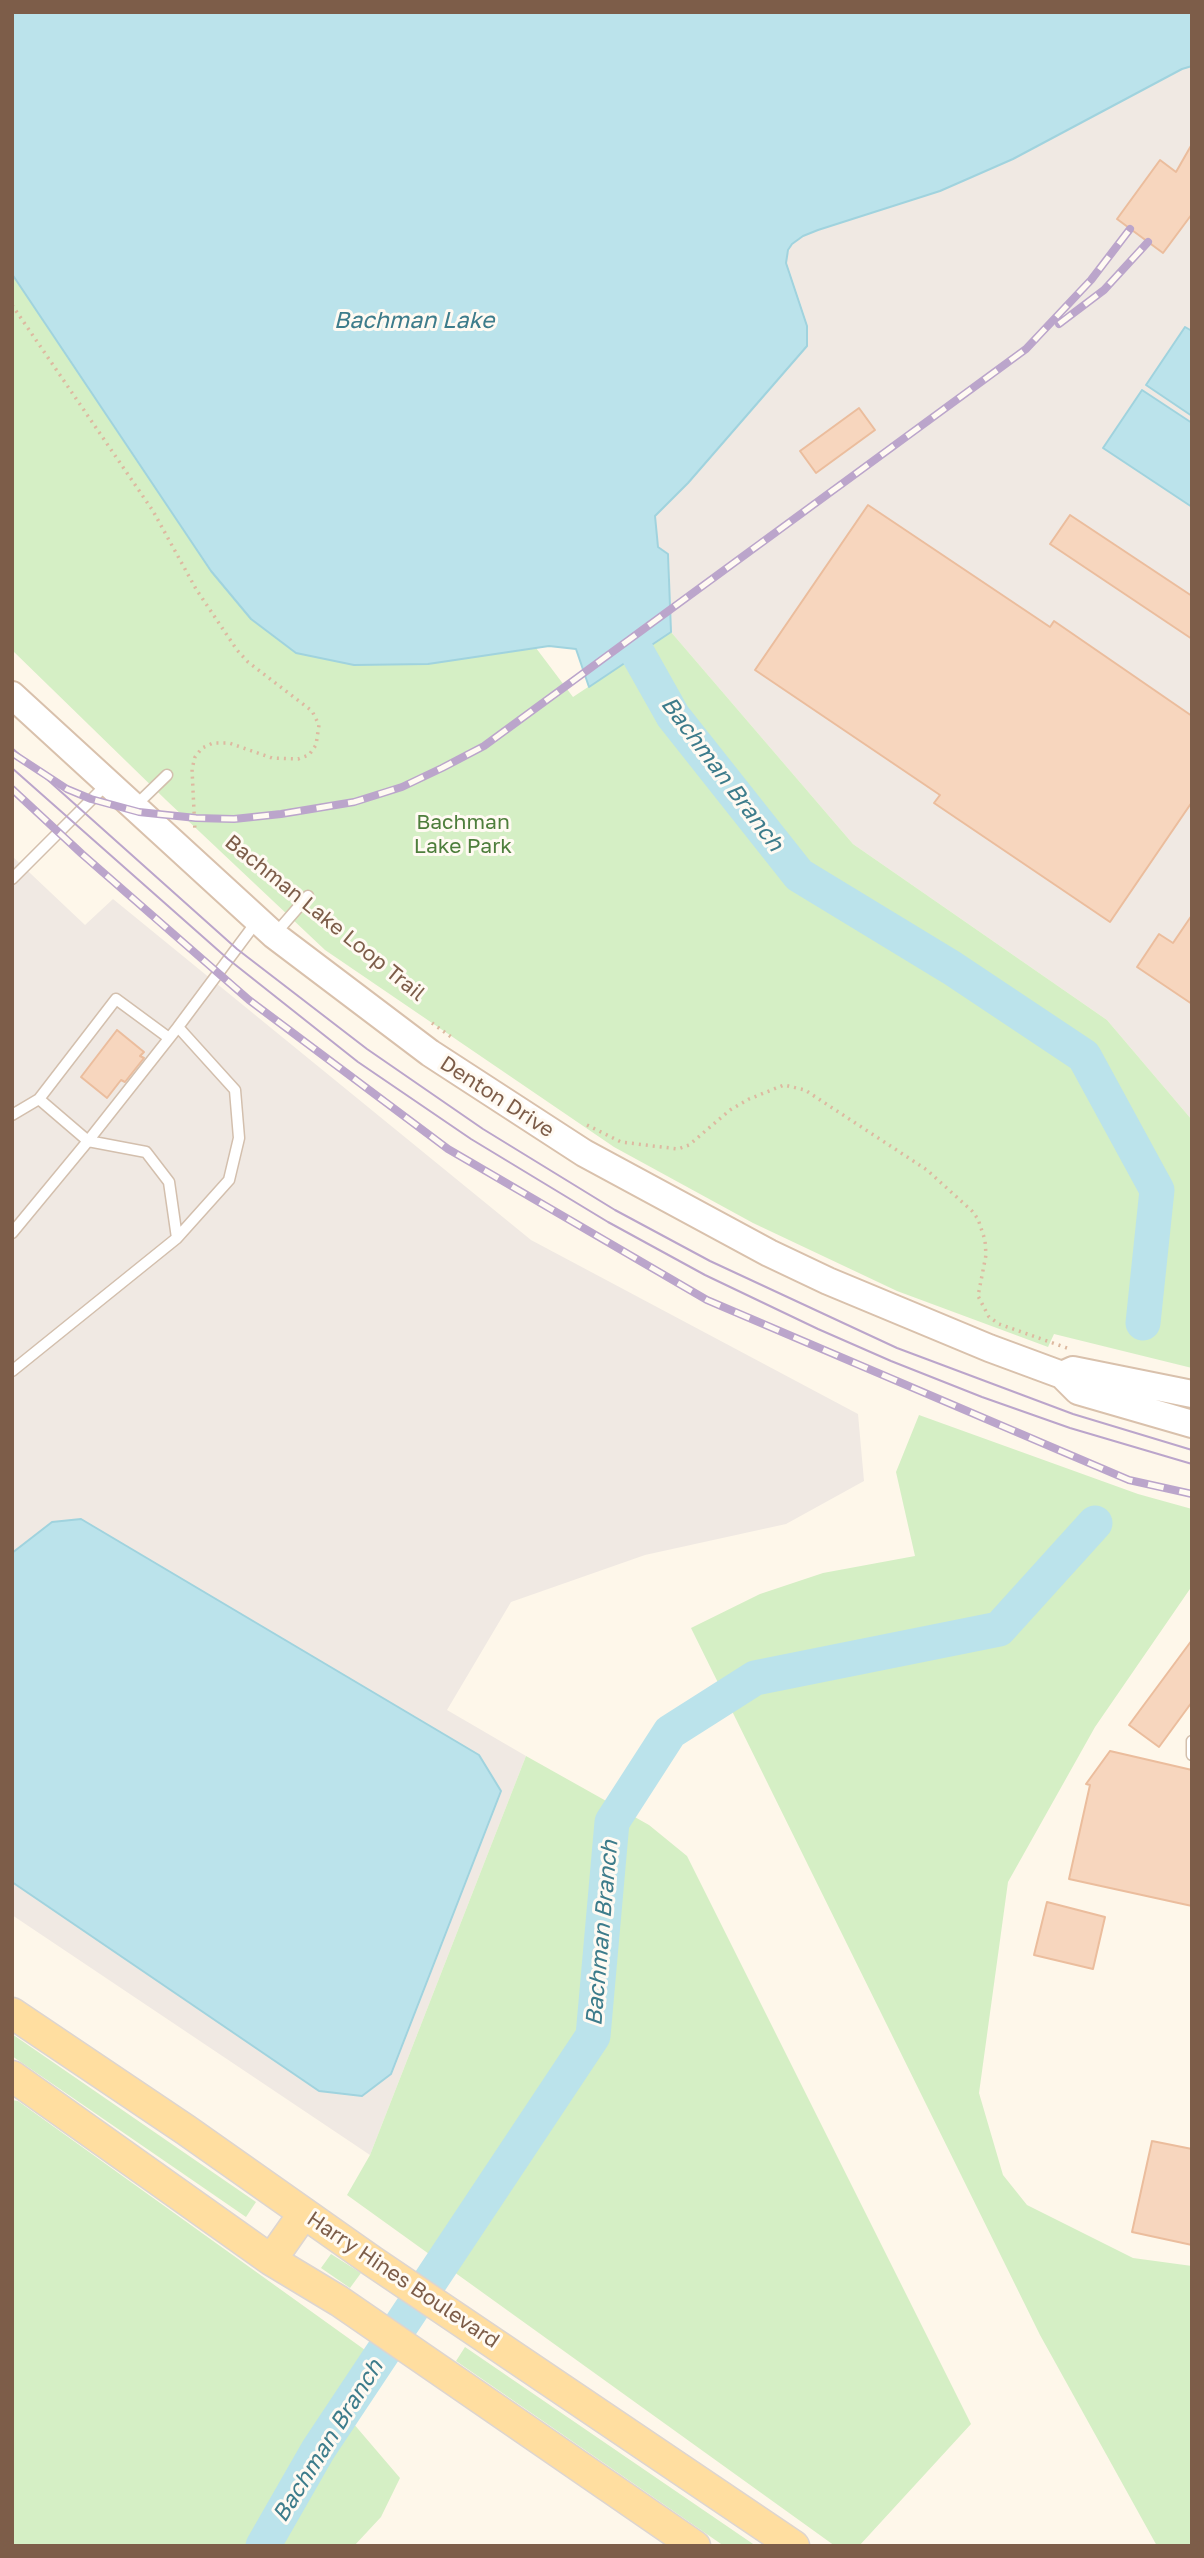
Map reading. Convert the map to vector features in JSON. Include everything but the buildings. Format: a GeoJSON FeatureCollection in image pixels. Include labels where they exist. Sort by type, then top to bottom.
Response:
{"type":"FeatureCollection","features":[{"type":"Feature","properties":{"kind":"main road","name":"Denton Drive"},"geometry":{"type":"LineString","coordinates":[[12,695],[266,927],[430,1053],[584,1153],[769,1253],[879,1303],[994,1336],[1062,1375],[1078,1391],[1192,1424]]}},
{"type":"Feature","properties":{"kind":"main road","name":"Denton Drive"},"geometry":{"type":"LineString","coordinates":[[1062,1375],[1073,1370],[1192,1394]]}},
{"type":"Feature","properties":{"kind":"main road","name":"Harry Hines Boulevard"},"geometry":{"type":"LineString","coordinates":[[12,2013],[372,2261],[794,2546]]}},
{"type":"Feature","properties":{"kind":"main road"},"geometry":{"type":"LineString","coordinates":[[12,2076],[271,2260],[339,2301],[695,2546]]}},
{"type":"Feature","properties":{"kind":"main road"},"geometry":{"type":"LineString","coordinates":[[271,2260],[304,2213]]}},
{"type":"Feature","properties":{"kind":"lane"},"geometry":{"type":"LineString","coordinates":[[134,807],[167,775]]}},
{"type":"Feature","properties":{"kind":"lane"},"geometry":{"type":"LineString","coordinates":[[12,879],[107,784]]}},
{"type":"Feature","properties":{"kind":"lane"},"geometry":{"type":"LineString","coordinates":[[12,1233],[178,1027],[266,927],[308,896]]}},
{"type":"Feature","properties":{"kind":"lane"},"geometry":{"type":"LineString","coordinates":[[12,1115],[39,1099],[117,999],[169,1038]]}},
{"type":"Feature","properties":{"kind":"lane"},"geometry":{"type":"LineString","coordinates":[[12,1371],[177,1238],[229,1180],[239,1138],[235,1090],[178,1027]]}},
{"type":"Feature","properties":{"kind":"lane"},"geometry":{"type":"LineString","coordinates":[[39,1099],[88,1141],[146,1152],[169,1181],[177,1238]]}},
{"type":"Feature","properties":{"kind":"lane"},"geometry":{"type":"LineString","coordinates":[[1192,1741],[1192,1755]]}},
{"type":"Feature","properties":{"kind":"path","name":"Bachman Lake Loop Trail"},"geometry":{"type":"LineString","coordinates":[[12,305],[153,511],[196,589],[237,650],[248,663],[312,711],[319,725],[316,745],[309,755],[298,759],[272,758],[229,743],[213,743],[202,748],[195,757],[192,769],[195,833]]}},
{"type":"Feature","properties":{"kind":"path","name":"Bachman Lake Loop Trail"},"geometry":{"type":"LineString","coordinates":[[424,1018],[457,1041]]}},
{"type":"Feature","properties":{"kind":"path"},"geometry":{"type":"LineString","coordinates":[[582,1122],[621,1142],[678,1149],[690,1144],[730,1110],[750,1099],[784,1086],[805,1090],[927,1170],[972,1211],[978,1219],[985,1240],[986,1255],[978,1296],[989,1317],[994,1336]]}},
{"type":"Feature","properties":{"kind":"shaded area"},"geometry":{"type":"Polygon","coordinates":[[[1192,66],[1192,1120],[1107,1020],[853,844],[671,632],[669,554],[658,547],[654,516],[688,483],[787,271],[786,258],[792,244],[818,230],[940,191],[1013,159],[1192,66]]]}},
{"type":"Feature","properties":{"kind":"shaded area"},"geometry":{"type":"Polygon","coordinates":[[[12,856],[85,925],[113,899],[531,1240],[858,1414],[864,1481],[786,1524],[645,1555],[511,1602],[447,1710],[526,1756],[370,2155],[12,1915],[12,856]]]}},
{"type":"Feature","properties":{"kind":"green space","name":"Bachman Lake Park"},"geometry":{"type":"Polygon","coordinates":[[[12,274],[211,571],[251,619],[296,653],[354,665],[428,664],[536,648],[573,697],[671,632],[853,844],[1107,1020],[1192,1120],[1192,1368],[1054,1334],[1048,1347],[897,1291],[753,1223],[614,1147],[325,950],[12,650],[12,274]]]}},
{"type":"Feature","properties":{"kind":"green space"},"geometry":{"type":"Polygon","coordinates":[[[919,1415],[1138,1494],[1192,1509],[1192,1586],[1095,1727],[1008,1882],[979,2093],[1003,2175],[1027,2205],[1133,2258],[1192,2266],[1192,2546],[1157,2546],[1040,2335],[691,1628],[760,1594],[823,1573],[915,1556],[896,1472],[919,1415]]]}},
{"type":"Feature","properties":{"kind":"green space"},"geometry":{"type":"Polygon","coordinates":[[[526,1756],[649,1825],[687,1856],[971,2424],[859,2546],[835,2546],[347,2195],[370,2155],[526,1756]]]}},
{"type":"Feature","properties":{"kind":"green space"},"geometry":{"type":"Polygon","coordinates":[[[12,2034],[256,2202],[246,2217],[12,2056],[12,2034]]]}},
{"type":"Feature","properties":{"kind":"green space"},"geometry":{"type":"Polygon","coordinates":[[[12,2100],[18,2101],[365,2350],[335,2402],[400,2478],[381,2517],[354,2546],[12,2546],[12,2100]]]}},
{"type":"Feature","properties":{"kind":"green space"},"geometry":{"type":"Polygon","coordinates":[[[331,2254],[361,2273],[350,2288],[321,2268],[331,2254]]]}},
{"type":"Feature","properties":{"kind":"green space"},"geometry":{"type":"Polygon","coordinates":[[[465,2347],[756,2546],[724,2546],[456,2361],[465,2347]]]}},
{"type":"Feature","properties":{"kind":"water","name":"Bachman Lake"},"geometry":{"type":"Polygon","coordinates":[[[12,12],[1192,12],[1192,66],[1013,159],[940,191],[818,230],[792,244],[786,263],[807,326],[807,346],[688,483],[655,516],[658,547],[668,554],[671,632],[589,687],[576,649],[549,646],[428,664],[354,665],[296,653],[251,619],[211,571],[12,274],[12,12]]]}},
{"type":"Feature","properties":{"kind":"water"},"geometry":{"type":"Polygon","coordinates":[[[1185,327],[1192,331],[1192,416],[1146,385],[1185,327]]]}},
{"type":"Feature","properties":{"kind":"water"},"geometry":{"type":"Polygon","coordinates":[[[1142,390],[1192,423],[1192,507],[1103,448],[1142,390]]]}},
{"type":"Feature","properties":{"kind":"water"},"geometry":{"type":"Polygon","coordinates":[[[81,1519],[479,1755],[501,1791],[391,2074],[362,2096],[319,2091],[12,1882],[12,1553],[52,1522],[81,1519]]]}},
{"type":"Feature","properties":{"kind":"waterway","name":"Bachman Branch"},"geometry":{"type":"LineString","coordinates":[[615,613],[673,716],[799,875],[952,968],[1084,1056],[1157,1190],[1143,1323]]}},
{"type":"Feature","properties":{"kind":"waterway","name":"Bachman Branch"},"geometry":{"type":"LineString","coordinates":[[263,2546],[318,2450],[593,2036],[612,1822],[670,1732],[755,1678],[999,1629],[1095,1523]]}},
{"type":"Feature","properties":{"kind":"tram line"},"geometry":{"type":"LineString","coordinates":[[12,748],[237,949],[367,1049],[483,1129],[615,1210],[710,1261],[897,1348],[1073,1414],[1192,1450]]}},
{"type":"Feature","properties":{"kind":"tram line"},"geometry":{"type":"LineString","coordinates":[[12,768],[228,959],[358,1062],[471,1139],[608,1222],[705,1275],[891,1361],[1070,1428],[1192,1464]]}},
{"type":"Feature","properties":{"kind":"railway"},"geometry":{"type":"LineString","coordinates":[[12,753],[67,789],[91,799],[139,812],[196,818],[234,819],[281,814],[354,802],[402,787],[484,746],[1026,349],[1091,280],[1130,229]]}},
{"type":"Feature","properties":{"kind":"railway"},"geometry":{"type":"LineString","coordinates":[[1059,324],[1104,290],[1148,242]]}},
{"type":"Feature","properties":{"kind":"railway"},"geometry":{"type":"LineString","coordinates":[[12,789],[249,1000],[448,1149],[707,1300],[1129,1480],[1192,1494]]}}]}
